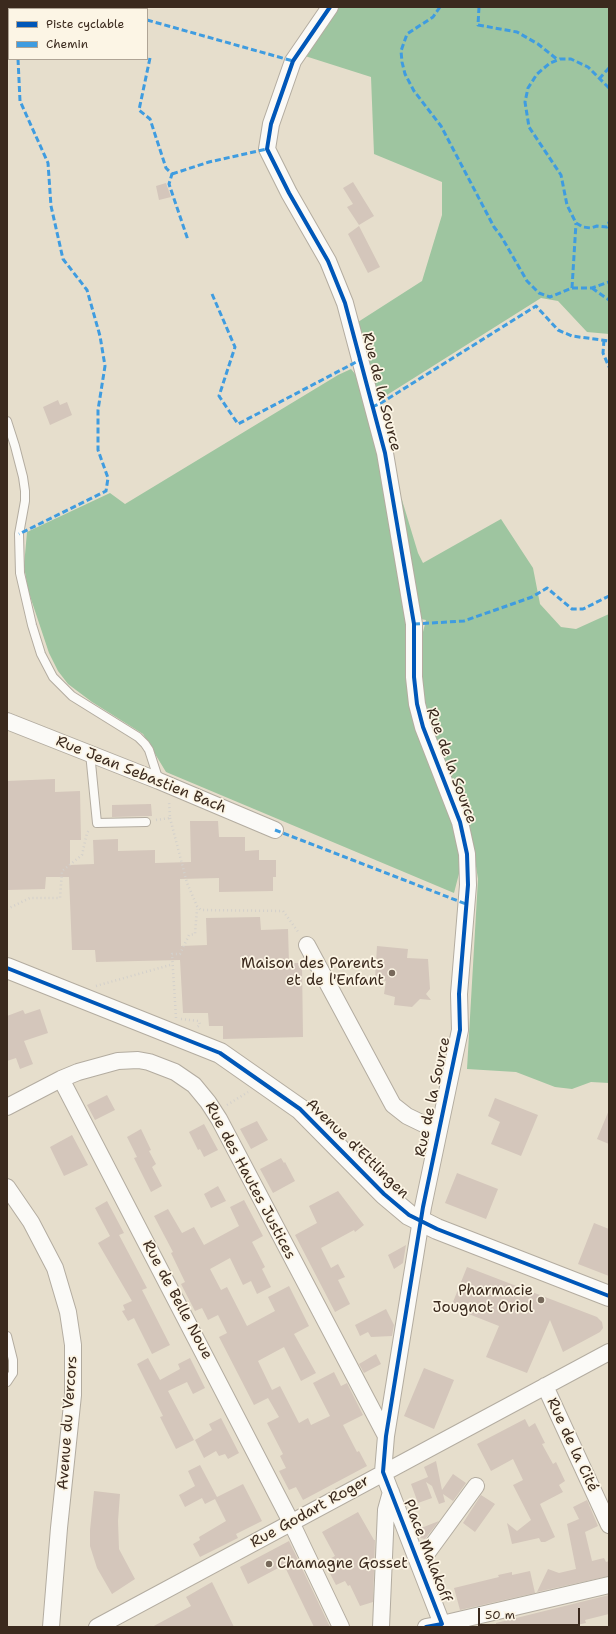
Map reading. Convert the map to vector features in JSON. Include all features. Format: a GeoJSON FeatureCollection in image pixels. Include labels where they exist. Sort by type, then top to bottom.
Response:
{"type":"FeatureCollection","features":[{"type":"Feature","properties":{"kind":"street","name":"Rue de la Source"},"geometry":{"type":"LineString","coordinates":[[330,7],[293,61],[271,124],[267,149],[289,193],[328,261],[345,303],[385,453],[414,624],[414,677],[417,704],[423,727],[460,822],[467,854],[468,885],[459,994],[460,1030],[457,1050],[438,1131],[421,1221],[386,1436],[383,1472]]}},
{"type":"Feature","properties":{"kind":"street","name":"Rue Jean Sebastien Bach"},"geometry":{"type":"LineString","coordinates":[[7,721],[164,783],[275,830]]}},
{"type":"Feature","properties":{"kind":"street"},"geometry":{"type":"LineString","coordinates":[[307,945],[393,1105],[407,1116],[438,1131]]}},
{"type":"Feature","properties":{"kind":"street","name":"Avenue d'Ettlingen"},"geometry":{"type":"LineString","coordinates":[[7,968],[220,1052],[300,1109],[397,1207],[421,1221],[609,1296]]}},
{"type":"Feature","properties":{"kind":"street","name":"Rue des Hautes Justices"},"geometry":{"type":"LineString","coordinates":[[7,1107],[61,1079],[109,1063],[138,1060],[149,1062],[175,1072],[201,1092],[219,1119],[386,1436]]}},
{"type":"Feature","properties":{"kind":"street","name":"Rue de Belle Noue"},"geometry":{"type":"LineString","coordinates":[[61,1079],[292,1522],[342,1627]]}},
{"type":"Feature","properties":{"kind":"street","name":"Avenue du Vercors"},"geometry":{"type":"LineString","coordinates":[[7,1187],[31,1222],[55,1268],[68,1312],[74,1345],[73,1395],[59,1528],[51,1627]]}},
{"type":"Feature","properties":{"kind":"street","name":"Rue Godart Roger"},"geometry":{"type":"LineString","coordinates":[[97,1627],[383,1472],[609,1352]]}},
{"type":"Feature","properties":{"kind":"street","name":"Rue de la Cité"},"geometry":{"type":"LineString","coordinates":[[545,1386],[609,1525]]}},
{"type":"Feature","properties":{"kind":"street","name":"Place Malakoff"},"geometry":{"type":"LineString","coordinates":[[383,1472],[442,1625],[426,1627]]}},
{"type":"Feature","properties":{"kind":"street"},"geometry":{"type":"LineString","coordinates":[[419,1564],[476,1486]]}},
{"type":"Feature","properties":{"kind":"street","name":"Place Malakoff"},"geometry":{"type":"LineString","coordinates":[[381,1627],[386,1510],[391,1492]]}},
{"type":"Feature","properties":{"kind":"street"},"geometry":{"type":"LineString","coordinates":[[442,1625],[609,1585]]}},
{"type":"Feature","properties":{"kind":"lane"},"geometry":{"type":"LineString","coordinates":[[7,421],[16,446],[25,491],[19,547],[20,574],[32,626],[42,654],[53,677],[72,696],[138,737],[145,744],[164,783]]}},
{"type":"Feature","properties":{"kind":"lane"},"geometry":{"type":"LineString","coordinates":[[90,753],[97,823],[146,822]]}},
{"type":"Feature","properties":{"kind":"lane"},"geometry":{"type":"LineString","coordinates":[[7,1336],[13,1360],[13,1373],[7,1382]]}},
{"type":"Feature","properties":{"kind":"path"},"geometry":{"type":"LineString","coordinates":[[164,783],[170,818],[186,883],[197,906],[201,910],[283,911],[307,945]]}},
{"type":"Feature","properties":{"kind":"path"},"geometry":{"type":"LineString","coordinates":[[146,822],[170,818]]}},
{"type":"Feature","properties":{"kind":"path"},"geometry":{"type":"LineString","coordinates":[[7,909],[30,898],[60,898],[62,871],[82,855],[87,833],[97,823]]}},
{"type":"Feature","properties":{"kind":"path"},"geometry":{"type":"LineString","coordinates":[[177,1036],[200,1025],[199,1021],[175,1018],[172,954],[180,954],[189,935],[195,934],[197,908]]}},
{"type":"Feature","properties":{"kind":"path"},"geometry":{"type":"LineString","coordinates":[[70,993],[170,965]]}},
{"type":"Feature","properties":{"kind":"path"},"geometry":{"type":"LineString","coordinates":[[222,1108],[249,1092]]}},
{"type":"Feature","properties":{"kind":"green space"},"geometry":{"type":"Polygon","coordinates":[[[338,7],[609,7],[609,334],[587,332],[558,301],[541,298],[379,400],[358,322],[422,281],[442,215],[442,182],[374,154],[371,77],[305,56],[338,7]]]}},
{"type":"Feature","properties":{"kind":"green space"},"geometry":{"type":"Polygon","coordinates":[[[351,369],[356,375],[382,454],[409,643],[444,798],[463,858],[454,893],[166,772],[143,734],[92,702],[68,684],[58,671],[49,653],[28,590],[24,566],[27,532],[110,493],[125,504],[338,375],[351,369]]]}},
{"type":"Feature","properties":{"kind":"green space"},"geometry":{"type":"Polygon","coordinates":[[[402,500],[418,553],[423,563],[501,519],[533,568],[540,604],[561,627],[576,629],[609,614],[609,1083],[591,1082],[572,1089],[555,1087],[516,1072],[467,1069],[478,879],[472,841],[422,705],[421,640],[426,620],[420,619],[401,510],[402,500]]]}},
{"type":"Feature","properties":{"kind":"building"},"geometry":{"type":"Polygon","coordinates":[[[353,182],[374,216],[359,225],[347,207],[353,204],[343,188],[353,182]]]}},
{"type":"Feature","properties":{"kind":"building"},"geometry":{"type":"Polygon","coordinates":[[[166,183],[171,197],[159,200],[156,186],[166,183]]]}},
{"type":"Feature","properties":{"kind":"building"},"geometry":{"type":"Polygon","coordinates":[[[359,226],[380,267],[368,273],[348,234],[359,226]]]}},
{"type":"Feature","properties":{"kind":"building"},"geometry":{"type":"Polygon","coordinates":[[[58,400],[60,405],[67,402],[72,415],[50,425],[43,407],[58,400]]]}},
{"type":"Feature","properties":{"kind":"building"},"geometry":{"type":"Polygon","coordinates":[[[55,779],[55,792],[80,791],[81,840],[70,840],[70,865],[94,864],[93,840],[118,839],[118,851],[155,850],[155,863],[191,862],[190,821],[218,821],[219,837],[245,837],[245,851],[259,850],[259,860],[276,860],[276,877],[273,877],[273,891],[219,892],[219,878],[180,879],[181,946],[207,945],[206,918],[260,917],[261,930],[288,929],[289,963],[302,963],[303,1037],[223,1039],[223,1026],[209,1026],[208,1013],[183,1013],[180,960],[96,962],[95,950],[72,950],[69,877],[46,877],[45,889],[7,890],[7,781],[55,779]]]}},
{"type":"Feature","properties":{"kind":"building"},"geometry":{"type":"Polygon","coordinates":[[[151,804],[152,816],[112,817],[112,805],[151,804]]]}},
{"type":"Feature","properties":{"kind":"building","name":"Maison des Parents et de l'Enfant"},"geometry":{"type":"Polygon","coordinates":[[[377,946],[408,949],[407,958],[428,959],[430,989],[426,994],[431,1000],[420,999],[412,1007],[394,1005],[395,997],[384,994],[386,981],[375,978],[377,946]]]}},
{"type":"Feature","properties":{"kind":"building"},"geometry":{"type":"Polygon","coordinates":[[[40,1009],[48,1033],[24,1041],[33,1064],[20,1069],[16,1058],[7,1061],[7,1016],[23,1010],[25,1014],[40,1009]]]}},
{"type":"Feature","properties":{"kind":"building"},"geometry":{"type":"Polygon","coordinates":[[[107,1095],[115,1110],[95,1120],[87,1105],[107,1095]]]}},
{"type":"Feature","properties":{"kind":"building"},"geometry":{"type":"Polygon","coordinates":[[[495,1098],[538,1115],[521,1156],[491,1144],[500,1122],[488,1116],[495,1098]]]}},
{"type":"Feature","properties":{"kind":"building"},"geometry":{"type":"Polygon","coordinates":[[[609,1110],[609,1144],[597,1139],[609,1110]]]}},
{"type":"Feature","properties":{"kind":"building"},"geometry":{"type":"Polygon","coordinates":[[[257,1121],[268,1140],[251,1149],[240,1129],[257,1121]]]}},
{"type":"Feature","properties":{"kind":"building"},"geometry":{"type":"Polygon","coordinates":[[[204,1124],[218,1150],[204,1157],[200,1149],[198,1150],[189,1132],[204,1124]]]}},
{"type":"Feature","properties":{"kind":"building"},"geometry":{"type":"Polygon","coordinates":[[[141,1129],[151,1150],[149,1151],[156,1164],[152,1167],[162,1186],[151,1192],[134,1158],[137,1157],[127,1137],[141,1129]]]}},
{"type":"Feature","properties":{"kind":"building"},"geometry":{"type":"Polygon","coordinates":[[[72,1135],[88,1165],[64,1176],[50,1147],[72,1135]]]}},
{"type":"Feature","properties":{"kind":"building"},"geometry":{"type":"Polygon","coordinates":[[[281,1158],[284,1163],[285,1162],[295,1181],[273,1193],[260,1169],[281,1158]]]}},
{"type":"Feature","properties":{"kind":"building"},"geometry":{"type":"Polygon","coordinates":[[[457,1173],[498,1189],[486,1219],[445,1203],[457,1173]]]}},
{"type":"Feature","properties":{"kind":"building"},"geometry":{"type":"Polygon","coordinates":[[[218,1186],[226,1201],[211,1208],[204,1194],[218,1186]]]}},
{"type":"Feature","properties":{"kind":"building"},"geometry":{"type":"Polygon","coordinates":[[[338,1191],[364,1225],[355,1232],[354,1230],[321,1248],[331,1268],[338,1264],[345,1277],[338,1280],[350,1304],[335,1312],[295,1235],[317,1223],[309,1206],[338,1191]]]}},
{"type":"Feature","properties":{"kind":"building"},"geometry":{"type":"Polygon","coordinates":[[[244,1200],[263,1236],[252,1242],[265,1267],[262,1269],[271,1287],[257,1294],[251,1281],[243,1285],[230,1258],[210,1269],[221,1290],[227,1287],[247,1326],[275,1311],[268,1297],[289,1286],[309,1326],[294,1334],[316,1373],[301,1381],[284,1347],[258,1361],[272,1390],[280,1386],[299,1423],[308,1418],[311,1425],[330,1416],[313,1383],[334,1372],[341,1386],[347,1383],[363,1415],[343,1425],[357,1452],[359,1451],[367,1466],[303,1500],[296,1487],[289,1490],[279,1471],[286,1468],[280,1456],[283,1454],[267,1423],[279,1417],[268,1398],[254,1405],[219,1337],[227,1333],[218,1315],[208,1320],[202,1308],[195,1311],[181,1284],[185,1282],[171,1253],[173,1252],[154,1216],[168,1209],[182,1233],[194,1227],[204,1245],[239,1226],[230,1207],[244,1200]]]}},
{"type":"Feature","properties":{"kind":"building"},"geometry":{"type":"Polygon","coordinates":[[[107,1201],[124,1233],[119,1235],[147,1288],[142,1290],[170,1345],[152,1354],[134,1318],[128,1321],[122,1311],[125,1310],[123,1305],[132,1301],[98,1243],[110,1236],[95,1208],[107,1201]]]}},
{"type":"Feature","properties":{"kind":"building"},"geometry":{"type":"Polygon","coordinates":[[[594,1223],[609,1229],[609,1276],[578,1264],[594,1223]]]}},
{"type":"Feature","properties":{"kind":"building"},"geometry":{"type":"Polygon","coordinates":[[[406,1245],[403,1263],[394,1269],[388,1255],[406,1245]]]}},
{"type":"Feature","properties":{"kind":"building"},"geometry":{"type":"Polygon","coordinates":[[[467,1267],[597,1317],[602,1322],[603,1328],[600,1332],[563,1352],[550,1320],[527,1373],[486,1357],[499,1326],[451,1307],[467,1267]]]}},
{"type":"Feature","properties":{"kind":"building"},"geometry":{"type":"Polygon","coordinates":[[[386,1309],[394,1325],[392,1336],[371,1337],[368,1332],[360,1336],[355,1325],[386,1309]]]}},
{"type":"Feature","properties":{"kind":"building"},"geometry":{"type":"Polygon","coordinates":[[[376,1354],[381,1364],[364,1373],[359,1364],[376,1354]]]}},
{"type":"Feature","properties":{"kind":"building"},"geometry":{"type":"Polygon","coordinates":[[[148,1358],[160,1380],[180,1369],[178,1364],[190,1358],[205,1388],[193,1394],[187,1382],[168,1391],[194,1440],[176,1449],[160,1417],[163,1416],[137,1364],[148,1358]]]}},
{"type":"Feature","properties":{"kind":"building"},"geometry":{"type":"Polygon","coordinates":[[[424,1368],[454,1380],[434,1429],[404,1416],[424,1368]]]}},
{"type":"Feature","properties":{"kind":"building"},"geometry":{"type":"Polygon","coordinates":[[[221,1418],[239,1453],[228,1459],[225,1454],[219,1456],[216,1451],[204,1458],[195,1440],[212,1430],[209,1424],[221,1418]]]}},
{"type":"Feature","properties":{"kind":"building"},"geometry":{"type":"Polygon","coordinates":[[[525,1419],[529,1427],[535,1423],[545,1443],[542,1444],[553,1464],[556,1462],[565,1481],[559,1485],[563,1492],[540,1504],[555,1537],[545,1542],[541,1542],[539,1538],[512,1544],[507,1523],[517,1531],[531,1520],[513,1485],[523,1480],[513,1459],[491,1471],[477,1444],[525,1419]]]}},
{"type":"Feature","properties":{"kind":"building"},"geometry":{"type":"Polygon","coordinates":[[[436,1461],[442,1490],[453,1474],[466,1483],[453,1501],[443,1494],[445,1502],[439,1504],[432,1486],[426,1482],[432,1498],[418,1503],[411,1484],[428,1477],[424,1467],[436,1461]]]}},
{"type":"Feature","properties":{"kind":"building"},"geometry":{"type":"Polygon","coordinates":[[[200,1465],[217,1497],[243,1484],[262,1521],[236,1534],[238,1538],[200,1557],[193,1544],[200,1540],[199,1537],[226,1521],[215,1499],[205,1504],[202,1498],[185,1507],[179,1495],[195,1486],[188,1471],[200,1465]]]}},
{"type":"Feature","properties":{"kind":"building"},"geometry":{"type":"Polygon","coordinates":[[[94,1491],[120,1494],[118,1521],[119,1549],[135,1579],[112,1594],[97,1568],[90,1546],[94,1491]]]}},
{"type":"Feature","properties":{"kind":"building"},"geometry":{"type":"Polygon","coordinates":[[[481,1495],[495,1504],[475,1532],[463,1523],[481,1495]]]}},
{"type":"Feature","properties":{"kind":"building"},"geometry":{"type":"Polygon","coordinates":[[[587,1500],[598,1526],[585,1532],[592,1561],[604,1558],[606,1562],[609,1561],[609,1576],[537,1592],[548,1569],[559,1573],[576,1569],[567,1524],[579,1519],[573,1507],[587,1500]]]}},
{"type":"Feature","properties":{"kind":"building"},"geometry":{"type":"Polygon","coordinates":[[[358,1512],[375,1540],[373,1602],[360,1606],[350,1585],[348,1586],[345,1581],[336,1585],[324,1562],[335,1556],[322,1532],[358,1512]]]}},
{"type":"Feature","properties":{"kind":"building"},"geometry":{"type":"Polygon","coordinates":[[[439,1521],[425,1539],[420,1538],[416,1530],[439,1521]]]}},
{"type":"Feature","properties":{"kind":"building"},"geometry":{"type":"Polygon","coordinates":[[[289,1541],[330,1627],[314,1627],[284,1565],[248,1584],[240,1567],[289,1541]]]}},
{"type":"Feature","properties":{"kind":"building"},"geometry":{"type":"Polygon","coordinates":[[[530,1571],[535,1593],[460,1610],[454,1588],[499,1577],[498,1575],[512,1572],[512,1575],[530,1571]]]}},
{"type":"Feature","properties":{"kind":"building"},"geometry":{"type":"Polygon","coordinates":[[[212,1582],[234,1627],[152,1627],[191,1606],[186,1597],[212,1582]]]}},
{"type":"Feature","properties":{"kind":"building"},"geometry":{"type":"Polygon","coordinates":[[[609,1595],[609,1614],[585,1620],[586,1623],[567,1627],[496,1627],[496,1623],[609,1595]]]}},
{"type":"Feature","properties":{"kind":"marked path"},"geometry":{"type":"LineString","coordinates":[[440,7],[433,17],[407,34],[401,51],[405,74],[414,91],[441,126],[494,227],[501,236],[527,281],[539,293],[550,297],[572,288],[592,288],[609,282]]}},
{"type":"Feature","properties":{"kind":"marked path"},"geometry":{"type":"LineString","coordinates":[[479,7],[478,25],[517,32],[538,44],[558,60]]}},
{"type":"Feature","properties":{"kind":"marked path"},"geometry":{"type":"LineString","coordinates":[[148,20],[293,61]]}},
{"type":"Feature","properties":{"kind":"marked path"},"geometry":{"type":"LineString","coordinates":[[150,58],[139,110],[150,119],[166,168],[172,174],[169,184],[188,240]]}},
{"type":"Feature","properties":{"kind":"marked path"},"geometry":{"type":"LineString","coordinates":[[609,88],[588,67],[571,59],[560,59],[550,63],[537,74],[528,88],[525,102],[529,127],[561,175],[567,205],[576,223],[583,227],[591,228],[597,226],[607,227],[609,222]]}},
{"type":"Feature","properties":{"kind":"marked path"},"geometry":{"type":"LineString","coordinates":[[18,60],[20,101],[48,163],[51,206],[63,259],[87,290],[100,336],[105,366],[98,410],[98,450],[108,478],[106,491],[19,534]]}},
{"type":"Feature","properties":{"kind":"marked path"},"geometry":{"type":"LineString","coordinates":[[599,79],[609,68]]}},
{"type":"Feature","properties":{"kind":"marked path"},"geometry":{"type":"LineString","coordinates":[[172,174],[209,162],[267,149]]}},
{"type":"Feature","properties":{"kind":"marked path"},"geometry":{"type":"LineString","coordinates":[[572,288],[576,223]]}},
{"type":"Feature","properties":{"kind":"marked path"},"geometry":{"type":"LineString","coordinates":[[592,288],[609,300]]}},
{"type":"Feature","properties":{"kind":"marked path"},"geometry":{"type":"LineString","coordinates":[[212,294],[235,347],[219,396],[238,424],[360,360]]}},
{"type":"Feature","properties":{"kind":"marked path"},"geometry":{"type":"LineString","coordinates":[[372,407],[381,403],[536,306],[558,330],[572,336],[609,341]]}},
{"type":"Feature","properties":{"kind":"marked path"},"geometry":{"type":"LineString","coordinates":[[604,340],[603,353],[609,367]]}},
{"type":"Feature","properties":{"kind":"marked path"},"geometry":{"type":"LineString","coordinates":[[414,624],[464,621],[532,597],[547,588],[572,609],[583,609],[609,596]]}},
{"type":"Feature","properties":{"kind":"marked path"},"geometry":{"type":"LineString","coordinates":[[275,830],[466,904]]}},
{"type":"Feature","properties":{"kind":"cycle path"},"geometry":{"type":"LineString","coordinates":[[330,7],[293,61],[271,124],[267,149],[289,193],[328,261],[345,303],[385,453],[414,624],[414,677],[417,704],[423,727],[460,822],[467,854],[468,885],[459,994],[460,1030],[423,1207],[386,1436],[383,1472],[442,1624],[426,1627]]}},
{"type":"Feature","properties":{"kind":"cycle path"},"geometry":{"type":"LineString","coordinates":[[7,968],[220,1053],[300,1109],[384,1194],[409,1215],[437,1229],[609,1296]]}},
{"type":"Feature","properties":{"kind":"place","name":"Maison des Parents et de l'Enfant"},"geometry":{"type":"Point","coordinates":[392,973]}},
{"type":"Feature","properties":{"kind":"place","name":"Pharmacie Jougnot Oriol"},"geometry":{"type":"Point","coordinates":[541,1300]}},
{"type":"Feature","properties":{"kind":"place","name":"Chamagne Gosset"},"geometry":{"type":"Point","coordinates":[269,1564]}}]}
